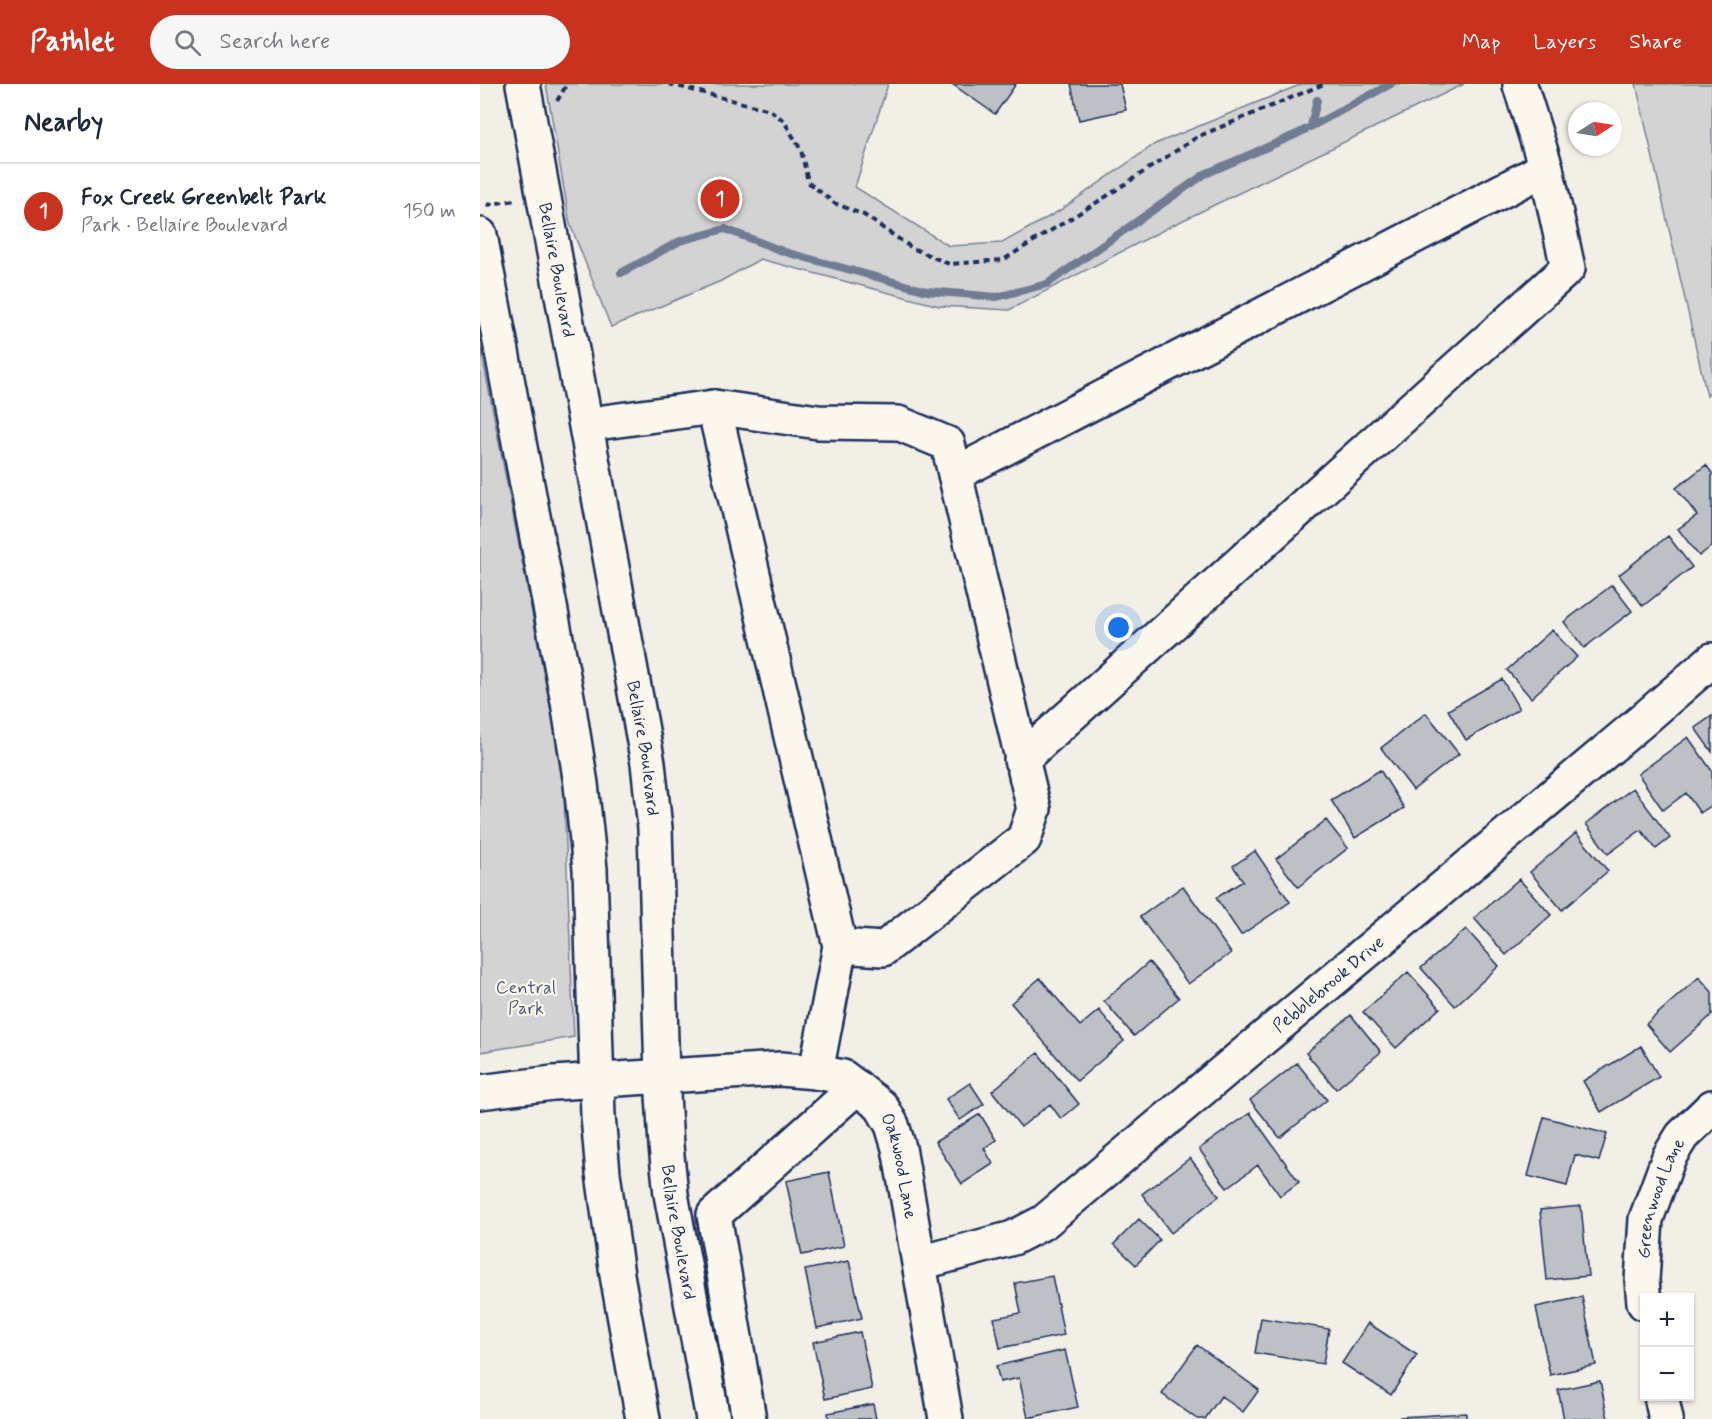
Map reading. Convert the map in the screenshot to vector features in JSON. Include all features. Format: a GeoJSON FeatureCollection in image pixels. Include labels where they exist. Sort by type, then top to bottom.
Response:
{"type":"FeatureCollection","features":[{"type":"Feature","properties":{"kind":"main road","name":"Bellaire Boulevard"},"geometry":{"type":"LineString","coordinates":[[523,84],[631,664],[652,795],[662,1077],[671,1194],[713,1419]]}},
{"type":"Feature","properties":{"kind":"main road"},"geometry":{"type":"LineString","coordinates":[[1021,760],[1568,268],[1546,168],[1520,85]]}},
{"type":"Feature","properties":{"kind":"main road"},"geometry":{"type":"LineString","coordinates":[[955,474],[1546,168]]}},
{"type":"Feature","properties":{"kind":"main road"},"geometry":{"type":"LineString","coordinates":[[480,235],[564,679],[580,784],[590,869],[599,1127],[608,1217],[643,1419]]}},
{"type":"Feature","properties":{"kind":"main road"},"geometry":{"type":"LineString","coordinates":[[714,407],[840,946],[816,1072]]}},
{"type":"Feature","properties":{"kind":"main road"},"geometry":{"type":"LineString","coordinates":[[604,422],[714,407],[818,422],[898,423],[948,444],[1034,808],[1024,839],[883,949],[840,946]]}},
{"type":"Feature","properties":{"kind":"main road","name":"Pebblebrook Drive"},"geometry":{"type":"LineString","coordinates":[[920,1263],[1013,1238],[1044,1222],[1712,660]]}},
{"type":"Feature","properties":{"kind":"main road","name":"Oakwood Lane"},"geometry":{"type":"LineString","coordinates":[[480,1092],[553,1083],[780,1069],[843,1077],[881,1106],[892,1125],[899,1148],[946,1419]]}},
{"type":"Feature","properties":{"kind":"main road"},"geometry":{"type":"LineString","coordinates":[[749,1419],[714,1215],[857,1087]]}},
{"type":"Feature","properties":{"kind":"main road","name":"Greenwood Lane"},"geometry":{"type":"LineString","coordinates":[[1643,1293],[1646,1219],[1669,1158],[1682,1136],[1712,1107]]}},
{"type":"Feature","properties":{"kind":"main road"},"geometry":{"type":"LineString","coordinates":[[1663,1401],[1666,1419]]}},
{"type":"Feature","properties":{"kind":"path"},"geometry":{"type":"LineString","coordinates":[[669,84],[770,110],[784,121],[801,150],[808,182],[834,202],[864,215],[912,248],[949,264],[1003,260],[1098,202],[1197,137],[1324,84]]}},
{"type":"Feature","properties":{"kind":"green space"},"geometry":{"type":"Polygon","coordinates":[[[546,84],[888,84],[855,187],[949,246],[1002,243],[1059,211],[1155,144],[1302,84],[1464,84],[1171,226],[1009,310],[939,306],[760,259],[721,281],[611,327],[570,224],[546,84]]]}},
{"type":"Feature","properties":{"kind":"green space"},"geometry":{"type":"Polygon","coordinates":[[[1636,84],[1712,84],[1712,390],[1707,396],[1636,84]]]}},
{"type":"Feature","properties":{"kind":"green space","name":"Central Park"},"geometry":{"type":"Polygon","coordinates":[[[480,344],[563,773],[574,1037],[480,1052],[480,344]]]}},
{"type":"Feature","properties":{"kind":"building"},"geometry":{"type":"Polygon","coordinates":[[[952,84],[1016,84],[995,114],[952,84]]]}},
{"type":"Feature","properties":{"kind":"building"},"geometry":{"type":"Polygon","coordinates":[[[1071,84],[1120,84],[1126,110],[1079,120],[1071,84]]]}},
{"type":"Feature","properties":{"kind":"building"},"geometry":{"type":"Polygon","coordinates":[[[1706,465],[1712,473],[1712,546],[1699,556],[1678,529],[1697,515],[1676,488],[1706,465]]]}},
{"type":"Feature","properties":{"kind":"building"},"geometry":{"type":"Polygon","coordinates":[[[1668,536],[1692,567],[1643,606],[1619,575],[1668,536]]]}},
{"type":"Feature","properties":{"kind":"building"},"geometry":{"type":"Polygon","coordinates":[[[1612,585],[1632,611],[1584,648],[1564,622],[1612,585]]]}},
{"type":"Feature","properties":{"kind":"building"},"geometry":{"type":"Polygon","coordinates":[[[1552,630],[1577,657],[1531,698],[1507,670],[1552,630]]]}},
{"type":"Feature","properties":{"kind":"building"},"geometry":{"type":"Polygon","coordinates":[[[1502,679],[1519,709],[1466,740],[1448,710],[1502,679]]]}},
{"type":"Feature","properties":{"kind":"building"},"geometry":{"type":"Polygon","coordinates":[[[1426,713],[1459,754],[1413,790],[1381,748],[1426,713]]]}},
{"type":"Feature","properties":{"kind":"building"},"geometry":{"type":"Polygon","coordinates":[[[1712,716],[1712,752],[1695,728],[1712,716]]]}},
{"type":"Feature","properties":{"kind":"building"},"geometry":{"type":"Polygon","coordinates":[[[1688,737],[1712,771],[1712,805],[1700,813],[1686,793],[1663,810],[1638,774],[1688,737]]]}},
{"type":"Feature","properties":{"kind":"building"},"geometry":{"type":"Polygon","coordinates":[[[1380,770],[1404,808],[1355,838],[1331,800],[1380,770]]]}},
{"type":"Feature","properties":{"kind":"building"},"geometry":{"type":"Polygon","coordinates":[[[1633,788],[1670,838],[1656,849],[1641,830],[1608,854],[1586,824],[1633,788]]]}},
{"type":"Feature","properties":{"kind":"building"},"geometry":{"type":"Polygon","coordinates":[[[1326,820],[1348,848],[1298,887],[1276,859],[1326,820]]]}},
{"type":"Feature","properties":{"kind":"building"},"geometry":{"type":"Polygon","coordinates":[[[1576,833],[1608,871],[1562,910],[1530,872],[1576,833]]]}},
{"type":"Feature","properties":{"kind":"building"},"geometry":{"type":"Polygon","coordinates":[[[1255,851],[1290,902],[1241,935],[1216,898],[1243,881],[1233,866],[1255,851]]]}},
{"type":"Feature","properties":{"kind":"building"},"geometry":{"type":"Polygon","coordinates":[[[1519,879],[1551,915],[1506,955],[1474,918],[1519,879]]]}},
{"type":"Feature","properties":{"kind":"building"},"geometry":{"type":"Polygon","coordinates":[[[1183,886],[1231,953],[1188,984],[1140,917],[1183,886]]]}},
{"type":"Feature","properties":{"kind":"building"},"geometry":{"type":"Polygon","coordinates":[[[1466,929],[1499,966],[1455,1006],[1421,968],[1466,929]]]}},
{"type":"Feature","properties":{"kind":"building"},"geometry":{"type":"Polygon","coordinates":[[[1149,962],[1179,998],[1134,1036],[1104,1001],[1149,962]]]}},
{"type":"Feature","properties":{"kind":"building"},"geometry":{"type":"Polygon","coordinates":[[[1408,972],[1440,1008],[1396,1048],[1363,1012],[1408,972]]]}},
{"type":"Feature","properties":{"kind":"building"},"geometry":{"type":"Polygon","coordinates":[[[1699,977],[1712,992],[1712,1015],[1670,1052],[1646,1024],[1699,977]]]}},
{"type":"Feature","properties":{"kind":"building"},"geometry":{"type":"Polygon","coordinates":[[[1040,978],[1080,1026],[1099,1010],[1124,1041],[1077,1081],[1011,1003],[1040,978]]]}},
{"type":"Feature","properties":{"kind":"building"},"geometry":{"type":"Polygon","coordinates":[[[1351,1015],[1381,1052],[1336,1089],[1306,1053],[1351,1015]]]}},
{"type":"Feature","properties":{"kind":"building"},"geometry":{"type":"Polygon","coordinates":[[[1641,1046],[1659,1077],[1601,1112],[1583,1081],[1641,1046]]]}},
{"type":"Feature","properties":{"kind":"building"},"geometry":{"type":"Polygon","coordinates":[[[1038,1053],[1079,1104],[1061,1119],[1050,1104],[1021,1127],[992,1091],[1038,1053]]]}},
{"type":"Feature","properties":{"kind":"building"},"geometry":{"type":"Polygon","coordinates":[[[1297,1063],[1327,1100],[1280,1138],[1250,1100],[1297,1063]]]}},
{"type":"Feature","properties":{"kind":"building"},"geometry":{"type":"Polygon","coordinates":[[[970,1083],[984,1104],[960,1120],[946,1099],[970,1083]]]}},
{"type":"Feature","properties":{"kind":"building"},"geometry":{"type":"Polygon","coordinates":[[[1250,1113],[1299,1182],[1280,1196],[1258,1165],[1227,1188],[1199,1149],[1250,1113]]]}},
{"type":"Feature","properties":{"kind":"building"},"geometry":{"type":"Polygon","coordinates":[[[980,1114],[996,1140],[984,1148],[993,1164],[962,1184],[935,1142],[980,1114]]]}},
{"type":"Feature","properties":{"kind":"building"},"geometry":{"type":"Polygon","coordinates":[[[1544,1117],[1607,1134],[1599,1161],[1575,1155],[1567,1186],[1528,1176],[1544,1117]]]}},
{"type":"Feature","properties":{"kind":"building"},"geometry":{"type":"Polygon","coordinates":[[[1190,1158],[1219,1196],[1171,1233],[1142,1194],[1190,1158]]]}},
{"type":"Feature","properties":{"kind":"building"},"geometry":{"type":"Polygon","coordinates":[[[829,1172],[844,1246],[802,1255],[786,1181],[829,1172]]]}},
{"type":"Feature","properties":{"kind":"building"},"geometry":{"type":"Polygon","coordinates":[[[1581,1206],[1588,1276],[1547,1280],[1540,1210],[1581,1206]]]}},
{"type":"Feature","properties":{"kind":"building"},"geometry":{"type":"Polygon","coordinates":[[[1139,1219],[1160,1240],[1136,1265],[1114,1244],[1139,1219]]]}},
{"type":"Feature","properties":{"kind":"building"},"geometry":{"type":"Polygon","coordinates":[[[849,1261],[862,1318],[817,1328],[805,1270],[849,1261]]]}},
{"type":"Feature","properties":{"kind":"building"},"geometry":{"type":"Polygon","coordinates":[[[1052,1276],[1064,1335],[1000,1348],[994,1318],[1021,1313],[1015,1283],[1052,1276]]]}},
{"type":"Feature","properties":{"kind":"building"},"geometry":{"type":"Polygon","coordinates":[[[1582,1297],[1596,1365],[1550,1375],[1536,1307],[1582,1297]]]}},
{"type":"Feature","properties":{"kind":"building"},"geometry":{"type":"Polygon","coordinates":[[[1261,1318],[1329,1329],[1323,1364],[1255,1353],[1261,1318]]]}},
{"type":"Feature","properties":{"kind":"building"},"geometry":{"type":"Polygon","coordinates":[[[1368,1323],[1417,1355],[1391,1395],[1342,1363],[1368,1323]]]}},
{"type":"Feature","properties":{"kind":"building"},"geometry":{"type":"Polygon","coordinates":[[[860,1332],[872,1389],[825,1399],[813,1342],[860,1332]]]}},
{"type":"Feature","properties":{"kind":"building"},"geometry":{"type":"Polygon","coordinates":[[[1197,1345],[1259,1390],[1243,1412],[1221,1396],[1205,1419],[1197,1419],[1162,1394],[1197,1345]]]}},
{"type":"Feature","properties":{"kind":"building"},"geometry":{"type":"Polygon","coordinates":[[[1065,1350],[1078,1407],[1028,1418],[1019,1378],[1000,1382],[996,1366],[1065,1350]]]}},
{"type":"Feature","properties":{"kind":"building"},"geometry":{"type":"Polygon","coordinates":[[[1600,1381],[1608,1419],[1564,1419],[1558,1390],[1600,1381]]]}},
{"type":"Feature","properties":{"kind":"building"},"geometry":{"type":"Polygon","coordinates":[[[873,1404],[876,1419],[829,1419],[828,1413],[873,1404]]]}},
{"type":"Feature","properties":{"kind":"building"},"geometry":{"type":"Polygon","coordinates":[[[1466,1413],[1466,1419],[1400,1419],[1400,1417],[1466,1413]]]}},
{"type":"Feature","properties":{"kind":"waterway"},"geometry":{"type":"LineString","coordinates":[[621,273],[680,241],[725,229],[785,252],[927,291],[997,297],[1047,284],[1205,174],[1297,134],[1391,84]]}},
{"type":"Feature","properties":{"kind":"waterway"},"geometry":{"type":"LineString","coordinates":[[1311,126],[1317,100]]}},
{"type":"Feature","properties":{"kind":"place","name":"Fox Creek Greenbelt Park"},"geometry":{"type":"Point","coordinates":[720,199]}}]}
